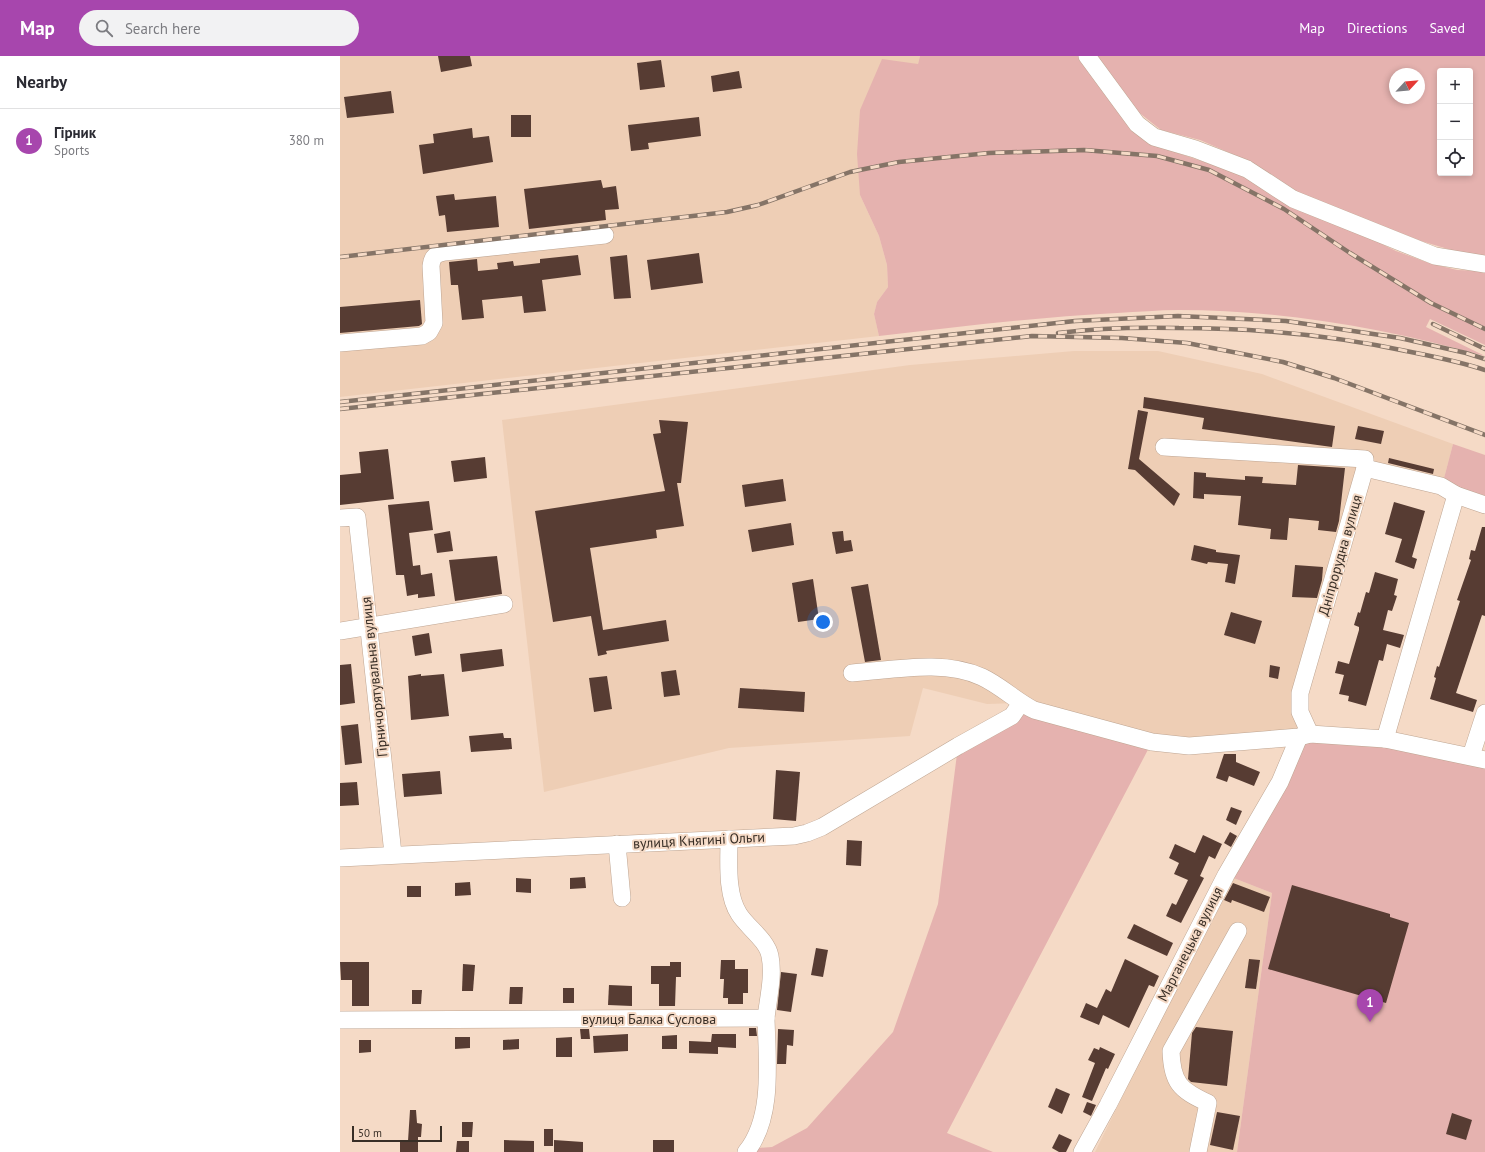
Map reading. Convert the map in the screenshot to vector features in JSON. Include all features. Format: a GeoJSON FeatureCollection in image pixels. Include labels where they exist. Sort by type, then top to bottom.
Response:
{"type":"FeatureCollection","features":[{"type":"Feature","properties":{"kind":"street"},"geometry":{"type":"LineString","coordinates":[[1087,56],[1137,124],[1154,137],[1195,149],[1247,169],[1293,199],[1435,256],[1485,264]]}},
{"type":"Feature","properties":{"kind":"street"},"geometry":{"type":"LineString","coordinates":[[340,343],[422,336],[429,332],[434,323],[431,266],[432,259],[437,254],[606,235]]}},
{"type":"Feature","properties":{"kind":"street"},"geometry":{"type":"LineString","coordinates":[[1164,447],[1365,459],[1365,468],[1441,486],[1456,495],[1485,505]]}},
{"type":"Feature","properties":{"kind":"street","name":"Дніпрорудна вулиця"},"geometry":{"type":"LineString","coordinates":[[1305,735],[1300,712],[1300,693],[1365,468]]}},
{"type":"Feature","properties":{"kind":"street"},"geometry":{"type":"LineString","coordinates":[[1385,739],[1456,495]]}},
{"type":"Feature","properties":{"kind":"street","name":"Гірничорятувальна вулиця"},"geometry":{"type":"LineString","coordinates":[[340,518],[357,517],[393,854]]}},
{"type":"Feature","properties":{"kind":"street"},"geometry":{"type":"LineString","coordinates":[[340,631],[504,604]]}},
{"type":"Feature","properties":{"kind":"street"},"geometry":{"type":"LineString","coordinates":[[852,673],[942,666],[962,670],[982,677],[1034,710],[1152,742],[1188,746],[1305,735],[1385,739],[1478,758],[1485,713]]}},
{"type":"Feature","properties":{"kind":"street","name":"вулиця Княгині Ольги"},"geometry":{"type":"LineString","coordinates":[[340,858],[393,854],[794,836],[822,827],[958,746],[1012,716],[1021,703]]}},
{"type":"Feature","properties":{"kind":"street","name":"Марганецька вулиця"},"geometry":{"type":"LineString","coordinates":[[1082,1152],[1108,1105],[1226,875],[1280,782],[1305,735]]}},
{"type":"Feature","properties":{"kind":"street"},"geometry":{"type":"LineString","coordinates":[[729,839],[729,874],[733,897],[738,913],[764,943],[770,955],[771,966],[766,1018],[766,1108],[758,1133],[746,1152]]}},
{"type":"Feature","properties":{"kind":"street"},"geometry":{"type":"LineString","coordinates":[[617,844],[622,898]]}},
{"type":"Feature","properties":{"kind":"street"},"geometry":{"type":"LineString","coordinates":[[1198,1152],[1208,1103],[1188,1094],[1177,1084],[1172,1068],[1171,1051],[1238,931]]}},
{"type":"Feature","properties":{"kind":"street","name":"вулиця Балка Суслова"},"geometry":{"type":"LineString","coordinates":[[340,1020],[766,1018]]}},
{"type":"Feature","properties":{"kind":"shaded area"},"geometry":{"type":"Polygon","coordinates":[[[340,56],[920,56],[918,64],[860,195],[879,236],[887,265],[888,287],[877,302],[874,314],[879,336],[340,397],[340,56]]]}},
{"type":"Feature","properties":{"kind":"shaded area"},"geometry":{"type":"Polygon","coordinates":[[[920,56],[1079,56],[1148,143],[1243,175],[1396,251],[1429,263],[1457,270],[1485,271],[1485,345],[1430,319],[1426,327],[1485,356],[1410,337],[1334,322],[1257,313],[1218,311],[1171,310],[1057,317],[879,336],[874,314],[877,302],[888,287],[887,265],[879,236],[860,195],[857,154],[860,110],[882,59],[918,64],[920,56]]]}},
{"type":"Feature","properties":{"kind":"shaded area"},"geometry":{"type":"Polygon","coordinates":[[[1097,56],[1485,56],[1485,256],[1458,252],[1421,241],[1298,192],[1253,163],[1200,140],[1161,130],[1137,111],[1097,56]]]}},
{"type":"Feature","properties":{"kind":"shaded area"},"geometry":{"type":"Polygon","coordinates":[[[1074,351],[1158,351],[1262,374],[1453,444],[1443,482],[1365,463],[1294,696],[1301,729],[1189,746],[1021,703],[987,704],[923,688],[910,736],[729,748],[544,792],[502,420],[910,365],[1074,351]]]}},
{"type":"Feature","properties":{"kind":"shaded area"},"geometry":{"type":"Polygon","coordinates":[[[1453,444],[1485,455],[1485,501],[1443,482],[1453,444]]]}},
{"type":"Feature","properties":{"kind":"shaded area"},"geometry":{"type":"Polygon","coordinates":[[[1021,703],[1152,742],[947,1133],[993,1152],[746,1152],[758,1148],[772,1147],[807,1128],[893,1032],[938,904],[958,746],[1021,703]]]}},
{"type":"Feature","properties":{"kind":"shaded area"},"geometry":{"type":"Polygon","coordinates":[[[1303,741],[1384,743],[1485,764],[1485,1152],[1237,1152],[1272,893],[1231,877],[1303,741]]]}},
{"type":"Feature","properties":{"kind":"shaded area"},"geometry":{"type":"Polygon","coordinates":[[[1231,877],[1272,893],[1237,1152],[1095,1152],[1231,877]]]}},
{"type":"Feature","properties":{"kind":"building"},"geometry":{"type":"Polygon","coordinates":[[[438,56],[470,56],[472,66],[441,72],[438,56]]]}},
{"type":"Feature","properties":{"kind":"building"},"geometry":{"type":"Polygon","coordinates":[[[661,60],[665,87],[640,90],[637,63],[661,60]]]}},
{"type":"Feature","properties":{"kind":"building"},"geometry":{"type":"Polygon","coordinates":[[[739,71],[742,88],[713,92],[711,76],[739,71]]]}},
{"type":"Feature","properties":{"kind":"building"},"geometry":{"type":"Polygon","coordinates":[[[391,91],[394,113],[347,118],[344,97],[391,91]]]}},
{"type":"Feature","properties":{"kind":"building"},"geometry":{"type":"Polygon","coordinates":[[[511,115],[531,115],[531,137],[511,137],[511,115]]]}},
{"type":"Feature","properties":{"kind":"building"},"geometry":{"type":"Polygon","coordinates":[[[699,117],[701,136],[648,143],[649,149],[631,151],[628,125],[699,117]]]}},
{"type":"Feature","properties":{"kind":"building"},"geometry":{"type":"Polygon","coordinates":[[[472,128],[473,138],[489,136],[493,162],[423,174],[419,145],[434,143],[433,134],[472,128]]]}},
{"type":"Feature","properties":{"kind":"building"},"geometry":{"type":"Polygon","coordinates":[[[601,180],[603,188],[616,186],[619,209],[605,210],[606,220],[529,229],[524,189],[601,180]]]}},
{"type":"Feature","properties":{"kind":"building"},"geometry":{"type":"Polygon","coordinates":[[[454,194],[455,200],[496,196],[499,227],[447,232],[445,215],[439,216],[436,196],[454,194]]]}},
{"type":"Feature","properties":{"kind":"building"},"geometry":{"type":"Polygon","coordinates":[[[699,253],[703,283],[651,290],[647,260],[699,253]]]}},
{"type":"Feature","properties":{"kind":"building"},"geometry":{"type":"Polygon","coordinates":[[[578,255],[581,275],[542,280],[546,311],[524,313],[522,296],[482,300],[484,318],[462,320],[458,285],[451,285],[449,262],[477,259],[478,271],[498,269],[497,263],[513,261],[514,266],[540,263],[540,259],[578,255]]]}},
{"type":"Feature","properties":{"kind":"building"},"geometry":{"type":"Polygon","coordinates":[[[627,255],[631,298],[614,299],[610,257],[627,255]]]}},
{"type":"Feature","properties":{"kind":"building"},"geometry":{"type":"Polygon","coordinates":[[[420,300],[422,324],[419,326],[340,333],[340,307],[420,300]]]}},
{"type":"Feature","properties":{"kind":"building"},"geometry":{"type":"Polygon","coordinates":[[[1144,397],[1335,426],[1332,447],[1202,429],[1204,418],[1143,408],[1144,397]]]}},
{"type":"Feature","properties":{"kind":"building"},"geometry":{"type":"Polygon","coordinates":[[[1138,410],[1148,412],[1139,459],[1180,494],[1174,506],[1135,470],[1128,469],[1138,410]]]}},
{"type":"Feature","properties":{"kind":"building"},"geometry":{"type":"Polygon","coordinates":[[[659,420],[688,422],[681,483],[677,483],[684,526],[656,530],[657,538],[590,548],[603,630],[666,620],[669,641],[606,651],[607,654],[598,656],[591,616],[553,622],[535,511],[665,491],[653,434],[661,433],[659,420]]]}},
{"type":"Feature","properties":{"kind":"building"},"geometry":{"type":"Polygon","coordinates":[[[1358,426],[1384,431],[1381,444],[1355,439],[1358,426]]]}},
{"type":"Feature","properties":{"kind":"building"},"geometry":{"type":"Polygon","coordinates":[[[388,449],[394,499],[340,505],[340,475],[361,473],[359,452],[388,449]]]}},
{"type":"Feature","properties":{"kind":"building"},"geometry":{"type":"Polygon","coordinates":[[[485,457],[487,478],[454,482],[451,461],[485,457]]]}},
{"type":"Feature","properties":{"kind":"building"},"geometry":{"type":"Polygon","coordinates":[[[1389,458],[1434,469],[1433,474],[1388,463],[1389,458]]]}},
{"type":"Feature","properties":{"kind":"building"},"geometry":{"type":"Polygon","coordinates":[[[1298,465],[1345,468],[1339,521],[1336,532],[1318,530],[1319,521],[1289,518],[1287,540],[1270,539],[1271,529],[1238,525],[1241,496],[1204,494],[1204,499],[1193,498],[1194,472],[1206,473],[1206,477],[1245,480],[1245,476],[1263,477],[1262,483],[1296,485],[1298,465]]]}},
{"type":"Feature","properties":{"kind":"building"},"geometry":{"type":"Polygon","coordinates":[[[783,479],[786,501],[745,507],[742,485],[783,479]]]}},
{"type":"Feature","properties":{"kind":"building"},"geometry":{"type":"Polygon","coordinates":[[[429,501],[433,530],[409,533],[413,566],[420,565],[421,575],[432,573],[435,596],[418,598],[418,594],[407,596],[404,575],[396,575],[388,505],[429,501]]]}},
{"type":"Feature","properties":{"kind":"building"},"geometry":{"type":"Polygon","coordinates":[[[1394,502],[1425,511],[1412,557],[1417,559],[1414,569],[1395,562],[1402,539],[1385,534],[1394,502]]]}},
{"type":"Feature","properties":{"kind":"building"},"geometry":{"type":"Polygon","coordinates":[[[791,523],[794,545],[752,552],[748,530],[791,523]]]}},
{"type":"Feature","properties":{"kind":"building"},"geometry":{"type":"Polygon","coordinates":[[[1482,527],[1485,527],[1485,616],[1482,615],[1456,693],[1477,700],[1473,712],[1430,699],[1436,678],[1434,677],[1437,666],[1439,667],[1460,601],[1457,600],[1471,560],[1469,559],[1471,550],[1475,551],[1482,527]]]}},
{"type":"Feature","properties":{"kind":"building"},"geometry":{"type":"Polygon","coordinates":[[[450,531],[453,551],[437,553],[434,534],[450,531]]]}},
{"type":"Feature","properties":{"kind":"building"},"geometry":{"type":"Polygon","coordinates":[[[843,531],[844,541],[851,540],[853,551],[836,554],[832,532],[843,531]]]}},
{"type":"Feature","properties":{"kind":"building"},"geometry":{"type":"Polygon","coordinates":[[[1194,545],[1216,550],[1216,552],[1240,555],[1235,584],[1225,582],[1228,564],[1208,562],[1207,564],[1191,560],[1194,545]]]}},
{"type":"Feature","properties":{"kind":"building"},"geometry":{"type":"Polygon","coordinates":[[[497,556],[502,594],[455,601],[449,560],[497,556]]]}},
{"type":"Feature","properties":{"kind":"building"},"geometry":{"type":"Polygon","coordinates":[[[1295,565],[1323,567],[1322,580],[1317,598],[1292,597],[1295,565]]]}},
{"type":"Feature","properties":{"kind":"building"},"geometry":{"type":"Polygon","coordinates":[[[1375,572],[1398,579],[1394,595],[1397,596],[1392,611],[1388,610],[1383,630],[1404,635],[1400,648],[1387,644],[1383,661],[1379,660],[1366,706],[1348,701],[1349,696],[1339,694],[1344,675],[1335,673],[1338,661],[1349,664],[1359,630],[1359,627],[1354,625],[1358,612],[1360,613],[1366,592],[1369,593],[1375,572]]]}},
{"type":"Feature","properties":{"kind":"building"},"geometry":{"type":"Polygon","coordinates":[[[813,579],[819,619],[798,622],[792,583],[813,579]]]}},
{"type":"Feature","properties":{"kind":"building"},"geometry":{"type":"Polygon","coordinates":[[[868,584],[881,660],[865,662],[851,587],[868,584]]]}},
{"type":"Feature","properties":{"kind":"building"},"geometry":{"type":"Polygon","coordinates":[[[1231,612],[1262,621],[1255,644],[1224,635],[1231,612]]]}},
{"type":"Feature","properties":{"kind":"building"},"geometry":{"type":"Polygon","coordinates":[[[429,633],[432,653],[415,656],[412,636],[429,633]]]}},
{"type":"Feature","properties":{"kind":"building"},"geometry":{"type":"Polygon","coordinates":[[[502,649],[504,666],[462,672],[460,654],[502,649]]]}},
{"type":"Feature","properties":{"kind":"building"},"geometry":{"type":"Polygon","coordinates":[[[351,664],[355,703],[340,705],[340,665],[351,664]]]}},
{"type":"Feature","properties":{"kind":"building"},"geometry":{"type":"Polygon","coordinates":[[[1270,665],[1280,667],[1278,679],[1269,677],[1270,665]]]}},
{"type":"Feature","properties":{"kind":"building"},"geometry":{"type":"Polygon","coordinates":[[[676,670],[680,695],[664,697],[661,672],[676,670]]]}},
{"type":"Feature","properties":{"kind":"building"},"geometry":{"type":"Polygon","coordinates":[[[421,674],[421,676],[444,674],[449,716],[411,720],[408,676],[421,674]]]}},
{"type":"Feature","properties":{"kind":"building"},"geometry":{"type":"Polygon","coordinates":[[[607,676],[612,709],[594,712],[589,678],[607,676]]]}},
{"type":"Feature","properties":{"kind":"building"},"geometry":{"type":"Polygon","coordinates":[[[740,688],[805,692],[804,712],[738,708],[740,688]]]}},
{"type":"Feature","properties":{"kind":"building"},"geometry":{"type":"Polygon","coordinates":[[[358,724],[362,763],[345,765],[341,726],[358,724]]]}},
{"type":"Feature","properties":{"kind":"building"},"geometry":{"type":"Polygon","coordinates":[[[503,733],[504,738],[511,738],[512,749],[471,752],[469,736],[503,733]]]}},
{"type":"Feature","properties":{"kind":"building"},"geometry":{"type":"Polygon","coordinates":[[[1224,754],[1236,754],[1236,762],[1260,772],[1254,786],[1229,776],[1227,782],[1216,778],[1224,754]]]}},
{"type":"Feature","properties":{"kind":"building"},"geometry":{"type":"Polygon","coordinates":[[[776,770],[800,772],[796,821],[773,819],[776,770]]]}},
{"type":"Feature","properties":{"kind":"building"},"geometry":{"type":"Polygon","coordinates":[[[440,771],[442,794],[404,797],[402,774],[440,771]]]}},
{"type":"Feature","properties":{"kind":"building"},"geometry":{"type":"Polygon","coordinates":[[[357,782],[359,805],[340,806],[340,783],[357,782]]]}},
{"type":"Feature","properties":{"kind":"building"},"geometry":{"type":"Polygon","coordinates":[[[1231,807],[1242,811],[1236,825],[1226,820],[1231,807]]]}},
{"type":"Feature","properties":{"kind":"building"},"geometry":{"type":"Polygon","coordinates":[[[1230,832],[1237,836],[1231,847],[1224,843],[1230,832]]]}},
{"type":"Feature","properties":{"kind":"building"},"geometry":{"type":"Polygon","coordinates":[[[1203,835],[1222,844],[1215,859],[1209,856],[1200,876],[1204,878],[1181,923],[1166,916],[1172,903],[1176,905],[1188,880],[1174,874],[1179,863],[1169,858],[1175,844],[1195,853],[1203,835]]]}},
{"type":"Feature","properties":{"kind":"building"},"geometry":{"type":"Polygon","coordinates":[[[847,840],[862,841],[861,866],[846,865],[847,840]]]}},
{"type":"Feature","properties":{"kind":"building"},"geometry":{"type":"Polygon","coordinates":[[[585,877],[586,888],[570,889],[570,878],[585,877]]]}},
{"type":"Feature","properties":{"kind":"building"},"geometry":{"type":"Polygon","coordinates":[[[516,878],[531,879],[531,893],[516,892],[516,878]]]}},
{"type":"Feature","properties":{"kind":"building"},"geometry":{"type":"Polygon","coordinates":[[[470,882],[471,895],[455,896],[455,883],[470,882]]]}},
{"type":"Feature","properties":{"kind":"building"},"geometry":{"type":"Polygon","coordinates":[[[1233,883],[1270,897],[1264,912],[1232,900],[1231,903],[1224,900],[1233,883]]]}},
{"type":"Feature","properties":{"kind":"building"},"geometry":{"type":"Polygon","coordinates":[[[1292,885],[1390,914],[1390,917],[1409,923],[1386,1003],[1268,969],[1292,885]]]}},
{"type":"Feature","properties":{"kind":"building"},"geometry":{"type":"Polygon","coordinates":[[[407,886],[421,886],[421,897],[407,897],[407,886]]]}},
{"type":"Feature","properties":{"kind":"building"},"geometry":{"type":"Polygon","coordinates":[[[1134,924],[1173,943],[1167,956],[1127,938],[1134,924]]]}},
{"type":"Feature","properties":{"kind":"building"},"geometry":{"type":"Polygon","coordinates":[[[816,948],[828,950],[823,977],[811,975],[816,948]]]}},
{"type":"Feature","properties":{"kind":"building"},"geometry":{"type":"Polygon","coordinates":[[[1125,959],[1159,976],[1154,987],[1149,985],[1129,1028],[1103,1015],[1099,1025],[1080,1017],[1086,1003],[1097,1008],[1106,989],[1111,992],[1125,959]]]}},
{"type":"Feature","properties":{"kind":"building"},"geometry":{"type":"Polygon","coordinates":[[[1249,959],[1260,960],[1256,989],[1245,988],[1249,959]]]}},
{"type":"Feature","properties":{"kind":"building"},"geometry":{"type":"Polygon","coordinates":[[[721,960],[735,960],[735,969],[748,969],[748,993],[743,993],[743,1004],[728,1004],[728,998],[723,998],[724,979],[720,979],[721,960]]]}},
{"type":"Feature","properties":{"kind":"building"},"geometry":{"type":"Polygon","coordinates":[[[340,962],[369,962],[369,1006],[352,1006],[352,980],[341,980],[340,962]]]}},
{"type":"Feature","properties":{"kind":"building"},"geometry":{"type":"Polygon","coordinates":[[[670,962],[681,962],[681,977],[676,977],[675,1006],[659,1006],[659,984],[651,984],[651,966],[670,966],[670,962]]]}},
{"type":"Feature","properties":{"kind":"building"},"geometry":{"type":"Polygon","coordinates":[[[463,964],[475,965],[473,991],[462,991],[463,964]]]}},
{"type":"Feature","properties":{"kind":"building"},"geometry":{"type":"Polygon","coordinates":[[[781,972],[797,974],[791,1012],[777,1010],[781,972]]]}},
{"type":"Feature","properties":{"kind":"building"},"geometry":{"type":"Polygon","coordinates":[[[609,985],[632,986],[632,1006],[608,1005],[609,985]]]}},
{"type":"Feature","properties":{"kind":"building"},"geometry":{"type":"Polygon","coordinates":[[[510,987],[523,987],[522,1004],[509,1004],[510,987]]]}},
{"type":"Feature","properties":{"kind":"building"},"geometry":{"type":"Polygon","coordinates":[[[563,988],[574,988],[574,1003],[563,1003],[563,988]]]}},
{"type":"Feature","properties":{"kind":"building"},"geometry":{"type":"Polygon","coordinates":[[[412,990],[422,990],[421,1004],[412,1004],[412,990]]]}},
{"type":"Feature","properties":{"kind":"building"},"geometry":{"type":"Polygon","coordinates":[[[1196,1027],[1233,1031],[1227,1086],[1191,1082],[1188,1079],[1192,1033],[1196,1027]]]}},
{"type":"Feature","properties":{"kind":"building"},"geometry":{"type":"Polygon","coordinates":[[[749,1028],[756,1028],[757,1036],[749,1036],[749,1028]]]}},
{"type":"Feature","properties":{"kind":"building"},"geometry":{"type":"Polygon","coordinates":[[[580,1029],[589,1029],[590,1039],[581,1039],[580,1029]]]}},
{"type":"Feature","properties":{"kind":"building"},"geometry":{"type":"Polygon","coordinates":[[[778,1029],[794,1030],[793,1046],[787,1045],[786,1064],[777,1064],[778,1029]]]}},
{"type":"Feature","properties":{"kind":"building"},"geometry":{"type":"Polygon","coordinates":[[[628,1034],[628,1051],[594,1053],[593,1036],[628,1034]]]}},
{"type":"Feature","properties":{"kind":"building"},"geometry":{"type":"Polygon","coordinates":[[[712,1034],[736,1034],[736,1048],[718,1047],[718,1054],[689,1053],[689,1041],[711,1042],[712,1034]]]}},
{"type":"Feature","properties":{"kind":"building"},"geometry":{"type":"Polygon","coordinates":[[[677,1035],[677,1049],[662,1049],[662,1036],[677,1035]]]}},
{"type":"Feature","properties":{"kind":"building"},"geometry":{"type":"Polygon","coordinates":[[[455,1037],[470,1037],[470,1048],[455,1049],[455,1037]]]}},
{"type":"Feature","properties":{"kind":"building"},"geometry":{"type":"Polygon","coordinates":[[[572,1037],[572,1057],[556,1057],[556,1038],[572,1037]]]}},
{"type":"Feature","properties":{"kind":"building"},"geometry":{"type":"Polygon","coordinates":[[[519,1039],[519,1049],[503,1050],[503,1040],[519,1039]]]}},
{"type":"Feature","properties":{"kind":"building"},"geometry":{"type":"Polygon","coordinates":[[[359,1040],[371,1040],[371,1052],[359,1053],[359,1040]]]}},
{"type":"Feature","properties":{"kind":"building"},"geometry":{"type":"Polygon","coordinates":[[[1100,1047],[1115,1054],[1108,1069],[1106,1068],[1092,1101],[1082,1097],[1095,1063],[1088,1060],[1094,1048],[1099,1050],[1100,1047]]]}},
{"type":"Feature","properties":{"kind":"building"},"geometry":{"type":"Polygon","coordinates":[[[1056,1088],[1070,1094],[1062,1114],[1048,1107],[1056,1088]]]}},
{"type":"Feature","properties":{"kind":"building"},"geometry":{"type":"Polygon","coordinates":[[[1087,1102],[1096,1105],[1091,1116],[1083,1112],[1087,1102]]]}},
{"type":"Feature","properties":{"kind":"building"},"geometry":{"type":"Polygon","coordinates":[[[410,1110],[416,1110],[417,1123],[422,1124],[421,1137],[418,1137],[418,1152],[400,1152],[400,1141],[408,1141],[410,1110]]]}},
{"type":"Feature","properties":{"kind":"building"},"geometry":{"type":"Polygon","coordinates":[[[1217,1112],[1240,1116],[1233,1150],[1210,1145],[1217,1112]]]}},
{"type":"Feature","properties":{"kind":"building"},"geometry":{"type":"Polygon","coordinates":[[[1452,1113],[1472,1120],[1466,1140],[1446,1134],[1452,1113]]]}},
{"type":"Feature","properties":{"kind":"building"},"geometry":{"type":"Polygon","coordinates":[[[462,1122],[473,1122],[472,1137],[462,1137],[462,1122]]]}},
{"type":"Feature","properties":{"kind":"building"},"geometry":{"type":"Polygon","coordinates":[[[544,1129],[553,1129],[553,1146],[544,1146],[544,1129]]]}},
{"type":"Feature","properties":{"kind":"building"},"geometry":{"type":"Polygon","coordinates":[[[1059,1134],[1072,1140],[1066,1152],[1059,1152],[1052,1148],[1059,1134]]]}},
{"type":"Feature","properties":{"kind":"building"},"geometry":{"type":"Polygon","coordinates":[[[504,1140],[534,1141],[534,1152],[504,1152],[504,1140]]]}},
{"type":"Feature","properties":{"kind":"building"},"geometry":{"type":"Polygon","coordinates":[[[554,1140],[583,1142],[583,1152],[554,1152],[554,1140]]]}},
{"type":"Feature","properties":{"kind":"building"},"geometry":{"type":"Polygon","coordinates":[[[653,1140],[674,1140],[674,1152],[653,1152],[653,1140]]]}},
{"type":"Feature","properties":{"kind":"building"},"geometry":{"type":"Polygon","coordinates":[[[457,1141],[469,1141],[469,1152],[456,1152],[457,1141]]]}},
{"type":"Feature","properties":{"kind":"railway"},"geometry":{"type":"LineString","coordinates":[[340,257],[727,212],[758,205],[850,172],[899,162],[989,153],[1084,150],[1157,156],[1209,170],[1284,209],[1350,253],[1431,303],[1485,329]]}},
{"type":"Feature","properties":{"kind":"railway"},"geometry":{"type":"LineString","coordinates":[[340,402],[1075,321],[1178,316],[1286,321],[1400,338],[1466,353],[1485,359]]}},
{"type":"Feature","properties":{"kind":"railway"},"geometry":{"type":"LineString","coordinates":[[1433,324],[1485,349]]}},
{"type":"Feature","properties":{"kind":"railway"},"geometry":{"type":"LineString","coordinates":[[1058,333],[1103,329],[1148,328],[1209,328],[1267,331],[1324,337],[1382,346],[1448,360],[1485,370]]}},
{"type":"Feature","properties":{"kind":"railway"},"geometry":{"type":"LineString","coordinates":[[340,409],[1032,336],[1122,338],[1187,343],[1283,362],[1334,378],[1485,435]]}},
{"type":"Feature","properties":{"kind":"place","name":"Гірник"},"geometry":{"type":"Point","coordinates":[1370,1022]}}]}
